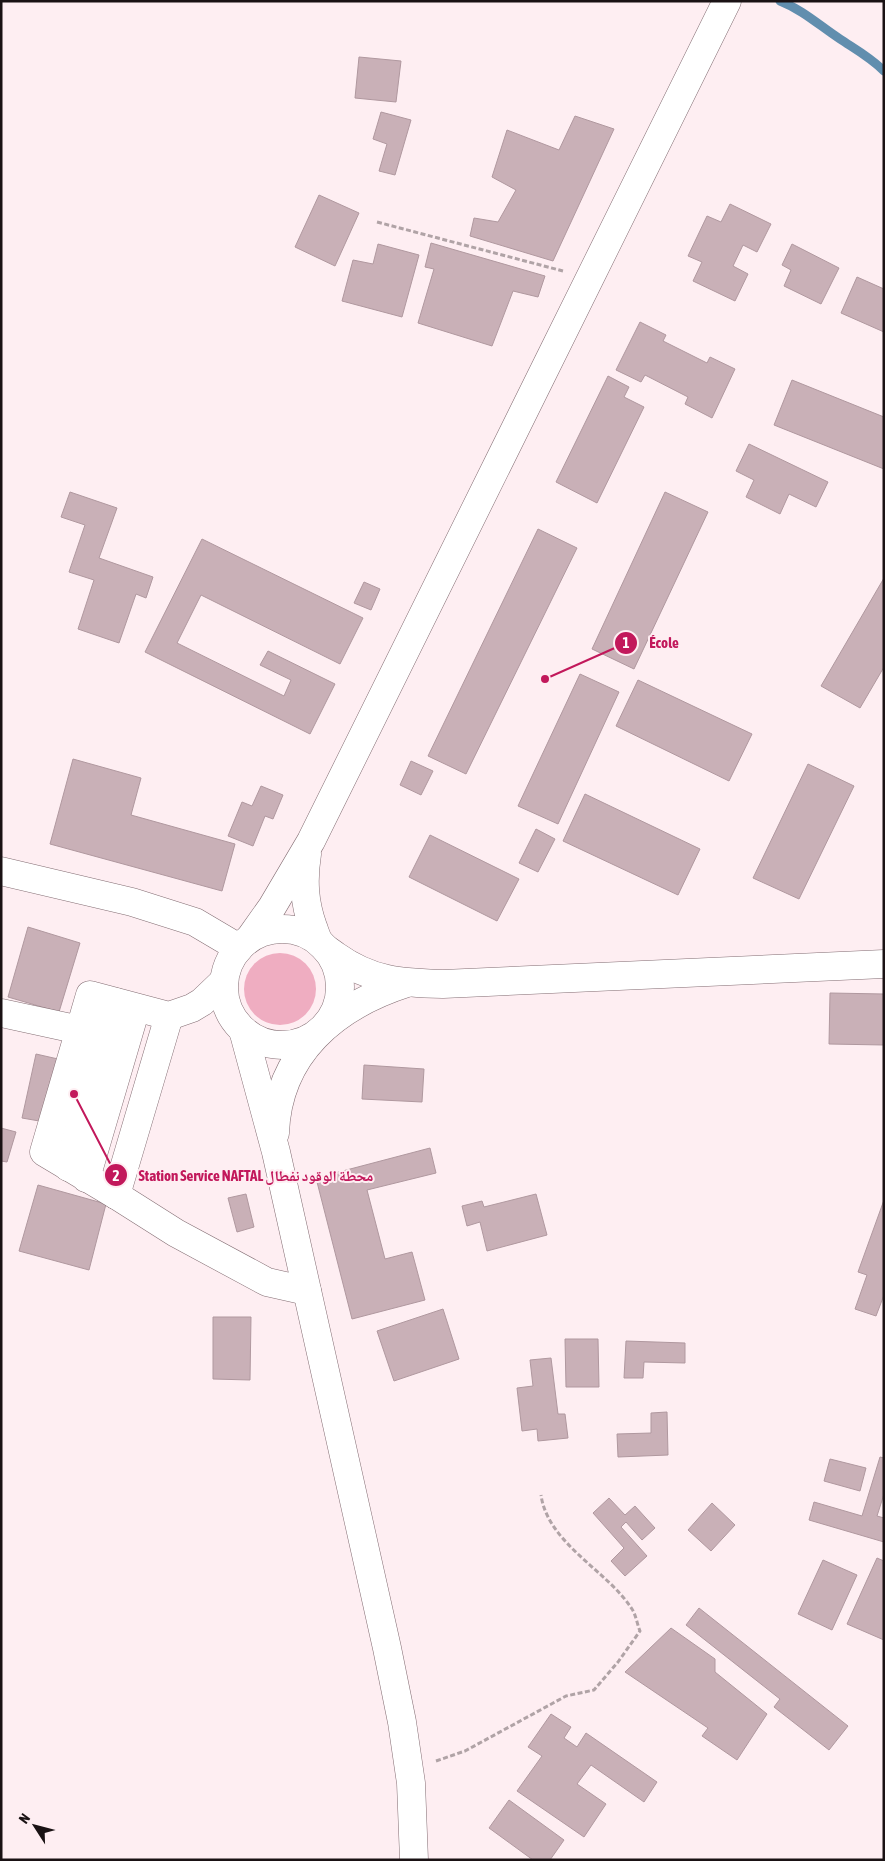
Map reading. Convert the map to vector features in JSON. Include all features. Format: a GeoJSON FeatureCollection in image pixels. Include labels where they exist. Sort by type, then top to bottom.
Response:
{"type":"FeatureCollection","features":[{"type":"Feature","properties":{"kind":"main road"},"geometry":{"type":"LineString","coordinates":[[406,984],[382,992],[359,1003],[303,1041],[288,1045],[272,1045],[256,1040],[243,1030],[231,1016],[225,999],[224,981],[229,963],[272,907],[311,841],[723,9]]}},
{"type":"Feature","properties":{"kind":"main road"},"geometry":{"type":"LineString","coordinates":[[276,1152],[276,1123],[281,1095],[292,1068],[317,1033],[331,1018],[338,999],[339,979],[333,960],[320,944],[310,919],[305,894],[305,867],[311,841]]}},
{"type":"Feature","properties":{"kind":"main road"},"geometry":{"type":"LineString","coordinates":[[1,871],[132,902],[195,922],[244,943]]}},
{"type":"Feature","properties":{"kind":"main road"},"geometry":{"type":"LineString","coordinates":[[244,943],[263,932],[283,929],[303,933],[361,970],[406,984],[884,964]]}},
{"type":"Feature","properties":{"kind":"main road"},"geometry":{"type":"LineString","coordinates":[[224,981],[202,1002],[192,1008],[169,1016],[90,995],[44,1152],[116,1194],[176,1234],[267,1282],[307,1291]]}},
{"type":"Feature","properties":{"kind":"main road"},"geometry":{"type":"LineString","coordinates":[[77,1172],[126,1005]]}},
{"type":"Feature","properties":{"kind":"main road"},"geometry":{"type":"LineString","coordinates":[[1,1012],[80,1030]]}},
{"type":"Feature","properties":{"kind":"main road"},"geometry":{"type":"LineString","coordinates":[[116,1194],[169,1016]]}},
{"type":"Feature","properties":{"kind":"main road"},"geometry":{"type":"LineString","coordinates":[[243,1030],[276,1152],[402,1722],[409,1770],[414,1860]]}},
{"type":"Feature","properties":{"kind":"path"},"geometry":{"type":"LineString","coordinates":[[378,222],[590,278]]}},
{"type":"Feature","properties":{"kind":"path"},"geometry":{"type":"LineString","coordinates":[[409,1770],[465,1751],[566,1696],[594,1690],[640,1631],[633,1610],[609,1581],[558,1532],[549,1520],[542,1505],[541,1495]]}},
{"type":"Feature","properties":{"kind":"shaded area"},"geometry":{"type":"Polygon","coordinates":[[[280,953],[300,959],[310,969],[316,989],[310,1009],[300,1019],[280,1025],[260,1019],[250,1009],[244,989],[250,969],[260,959],[280,953]]]}},
{"type":"Feature","properties":{"kind":"building"},"geometry":{"type":"Polygon","coordinates":[[[359,57],[401,61],[396,102],[355,98],[359,57]]]}},
{"type":"Feature","properties":{"kind":"building"},"geometry":{"type":"Polygon","coordinates":[[[381,112],[411,120],[395,175],[379,171],[387,144],[373,139],[381,112]]]}},
{"type":"Feature","properties":{"kind":"building"},"geometry":{"type":"Polygon","coordinates":[[[575,116],[614,129],[553,261],[470,236],[474,218],[498,222],[516,190],[492,177],[507,130],[559,150],[575,116]]]}},
{"type":"Feature","properties":{"kind":"building"},"geometry":{"type":"Polygon","coordinates":[[[319,195],[359,213],[335,266],[295,247],[319,195]]]}},
{"type":"Feature","properties":{"kind":"building"},"geometry":{"type":"Polygon","coordinates":[[[730,204],[771,224],[757,252],[743,245],[733,266],[748,274],[735,301],[693,281],[702,262],[688,256],[707,216],[721,222],[730,204]]]}},
{"type":"Feature","properties":{"kind":"building"},"geometry":{"type":"Polygon","coordinates":[[[431,243],[545,276],[538,297],[513,291],[492,346],[418,323],[434,269],[425,267],[431,243]]]}},
{"type":"Feature","properties":{"kind":"building"},"geometry":{"type":"Polygon","coordinates":[[[378,244],[419,255],[402,317],[342,301],[353,260],[373,264],[378,244]]]}},
{"type":"Feature","properties":{"kind":"building"},"geometry":{"type":"Polygon","coordinates":[[[792,244],[839,268],[821,304],[784,286],[791,270],[782,265],[792,244]]]}},
{"type":"Feature","properties":{"kind":"building"},"geometry":{"type":"Polygon","coordinates":[[[857,277],[884,289],[884,332],[841,313],[857,277]]]}},
{"type":"Feature","properties":{"kind":"building"},"geometry":{"type":"Polygon","coordinates":[[[640,322],[666,335],[663,341],[707,363],[710,357],[735,369],[712,418],[685,404],[688,397],[645,375],[641,382],[616,370],[640,322]]]}},
{"type":"Feature","properties":{"kind":"building"},"geometry":{"type":"Polygon","coordinates":[[[608,376],[629,387],[624,397],[644,407],[597,503],[556,482],[608,376]]]}},
{"type":"Feature","properties":{"kind":"building"},"geometry":{"type":"Polygon","coordinates":[[[792,380],[884,417],[884,469],[774,425],[792,380]]]}},
{"type":"Feature","properties":{"kind":"building"},"geometry":{"type":"Polygon","coordinates":[[[749,444],[828,482],[816,507],[789,494],[780,514],[746,497],[754,480],[736,471],[749,444]]]}},
{"type":"Feature","properties":{"kind":"building"},"geometry":{"type":"Polygon","coordinates":[[[70,492],[117,508],[99,558],[153,577],[146,598],[136,594],[119,643],[78,629],[94,580],[69,572],[85,525],[61,517],[70,492]]]}},
{"type":"Feature","properties":{"kind":"building"},"geometry":{"type":"Polygon","coordinates":[[[665,492],[708,512],[634,669],[592,649],[665,492]]]}},
{"type":"Feature","properties":{"kind":"building"},"geometry":{"type":"Polygon","coordinates":[[[538,529],[577,548],[466,774],[428,756],[538,529]]]}},
{"type":"Feature","properties":{"kind":"building"},"geometry":{"type":"Polygon","coordinates":[[[202,539],[363,618],[340,664],[201,595],[177,643],[284,696],[291,680],[260,665],[268,651],[335,684],[310,734],[145,652],[202,539]]]}},
{"type":"Feature","properties":{"kind":"building"},"geometry":{"type":"Polygon","coordinates":[[[884,578],[884,667],[860,708],[821,686],[884,578]]]}},
{"type":"Feature","properties":{"kind":"building"},"geometry":{"type":"Polygon","coordinates":[[[364,582],[380,589],[371,610],[354,603],[364,582]]]}},
{"type":"Feature","properties":{"kind":"building"},"geometry":{"type":"Polygon","coordinates":[[[580,674],[619,692],[558,824],[518,806],[580,674]]]}},
{"type":"Feature","properties":{"kind":"building"},"geometry":{"type":"Polygon","coordinates":[[[638,680],[752,734],[729,781],[616,726],[638,680]]]}},
{"type":"Feature","properties":{"kind":"building"},"geometry":{"type":"Polygon","coordinates":[[[73,759],[141,778],[131,815],[235,844],[222,891],[50,844],[73,759]]]}},
{"type":"Feature","properties":{"kind":"building"},"geometry":{"type":"Polygon","coordinates":[[[411,761],[433,771],[421,795],[400,785],[411,761]]]}},
{"type":"Feature","properties":{"kind":"building"},"geometry":{"type":"Polygon","coordinates":[[[808,764],[854,786],[799,899],[753,878],[808,764]]]}},
{"type":"Feature","properties":{"kind":"building"},"geometry":{"type":"Polygon","coordinates":[[[261,786],[283,795],[273,819],[265,816],[253,846],[228,836],[242,802],[252,806],[261,786]]]}},
{"type":"Feature","properties":{"kind":"building"},"geometry":{"type":"Polygon","coordinates":[[[585,794],[700,849],[678,895],[563,841],[585,794]]]}},
{"type":"Feature","properties":{"kind":"building"},"geometry":{"type":"Polygon","coordinates":[[[536,829],[555,839],[538,872],[519,863],[536,829]]]}},
{"type":"Feature","properties":{"kind":"building"},"geometry":{"type":"Polygon","coordinates":[[[430,835],[519,879],[497,921],[409,877],[430,835]]]}},
{"type":"Feature","properties":{"kind":"building"},"geometry":{"type":"Polygon","coordinates":[[[28,927],[80,943],[59,1012],[8,997],[28,927]]]}},
{"type":"Feature","properties":{"kind":"building"},"geometry":{"type":"Polygon","coordinates":[[[830,993],[884,994],[884,1045],[829,1044],[830,993]]]}},
{"type":"Feature","properties":{"kind":"building"},"geometry":{"type":"Polygon","coordinates":[[[36,1054],[58,1059],[45,1122],[22,1118],[36,1054]]]}},
{"type":"Feature","properties":{"kind":"building"},"geometry":{"type":"Polygon","coordinates":[[[364,1065],[424,1069],[422,1102],[362,1099],[364,1065]]]}},
{"type":"Feature","properties":{"kind":"building"},"geometry":{"type":"Polygon","coordinates":[[[1,1128],[16,1132],[7,1162],[1,1161],[1,1128]]]}},
{"type":"Feature","properties":{"kind":"building"},"geometry":{"type":"Polygon","coordinates":[[[430,1148],[436,1173],[367,1190],[385,1259],[412,1252],[425,1300],[352,1319],[316,1178],[430,1148]]]}},
{"type":"Feature","properties":{"kind":"building"},"geometry":{"type":"Polygon","coordinates":[[[38,1185],[106,1204],[89,1270],[19,1251],[38,1185]]]}},
{"type":"Feature","properties":{"kind":"building"},"geometry":{"type":"Polygon","coordinates":[[[246,1194],[254,1227],[237,1232],[228,1198],[246,1194]]]}},
{"type":"Feature","properties":{"kind":"building"},"geometry":{"type":"Polygon","coordinates":[[[536,1194],[547,1235],[487,1251],[480,1222],[467,1226],[462,1206],[482,1201],[484,1207],[536,1194]]]}},
{"type":"Feature","properties":{"kind":"building"},"geometry":{"type":"Polygon","coordinates":[[[884,1200],[884,1295],[876,1316],[855,1309],[867,1275],[858,1272],[884,1200]]]}},
{"type":"Feature","properties":{"kind":"building"},"geometry":{"type":"Polygon","coordinates":[[[443,1309],[459,1359],[394,1381],[377,1331],[443,1309]]]}},
{"type":"Feature","properties":{"kind":"building"},"geometry":{"type":"Polygon","coordinates":[[[213,1317],[251,1317],[250,1380],[213,1379],[213,1317]]]}},
{"type":"Feature","properties":{"kind":"building"},"geometry":{"type":"Polygon","coordinates":[[[565,1339],[598,1339],[599,1387],[566,1387],[565,1339]]]}},
{"type":"Feature","properties":{"kind":"building"},"geometry":{"type":"Polygon","coordinates":[[[626,1341],[685,1343],[685,1363],[644,1362],[643,1378],[624,1378],[626,1341]]]}},
{"type":"Feature","properties":{"kind":"building"},"geometry":{"type":"Polygon","coordinates":[[[551,1358],[558,1414],[565,1414],[568,1438],[538,1441],[537,1429],[522,1431],[517,1388],[533,1386],[530,1360],[551,1358]]]}},
{"type":"Feature","properties":{"kind":"building"},"geometry":{"type":"Polygon","coordinates":[[[667,1412],[668,1455],[618,1457],[617,1434],[651,1433],[651,1413],[667,1412]]]}},
{"type":"Feature","properties":{"kind":"building"},"geometry":{"type":"Polygon","coordinates":[[[880,1457],[884,1458],[884,1494],[877,1516],[884,1518],[884,1542],[809,1520],[814,1502],[862,1516],[880,1457]]]}},
{"type":"Feature","properties":{"kind":"building"},"geometry":{"type":"Polygon","coordinates":[[[830,1459],[866,1468],[860,1491],[824,1481],[830,1459]]]}},
{"type":"Feature","properties":{"kind":"building"},"geometry":{"type":"Polygon","coordinates":[[[609,1498],[625,1515],[635,1506],[655,1528],[642,1540],[626,1522],[621,1527],[647,1556],[625,1576],[611,1561],[624,1548],[593,1513],[609,1498]]]}},
{"type":"Feature","properties":{"kind":"building"},"geometry":{"type":"Polygon","coordinates":[[[712,1503],[735,1525],[711,1551],[688,1530],[712,1503]]]}},
{"type":"Feature","properties":{"kind":"building"},"geometry":{"type":"Polygon","coordinates":[[[877,1558],[884,1561],[884,1640],[847,1624],[877,1558]]]}},
{"type":"Feature","properties":{"kind":"building"},"geometry":{"type":"Polygon","coordinates":[[[823,1560],[857,1575],[832,1630],[798,1614],[823,1560]]]}},
{"type":"Feature","properties":{"kind":"building"},"geometry":{"type":"Polygon","coordinates":[[[699,1608],[848,1726],[829,1750],[774,1707],[780,1699],[686,1625],[699,1608]]]}},
{"type":"Feature","properties":{"kind":"building"},"geometry":{"type":"Polygon","coordinates":[[[671,1628],[715,1659],[715,1672],[767,1714],[737,1760],[702,1736],[708,1728],[625,1672],[671,1628]]]}},
{"type":"Feature","properties":{"kind":"building"},"geometry":{"type":"Polygon","coordinates":[[[551,1714],[571,1727],[564,1738],[577,1747],[586,1733],[657,1782],[644,1802],[591,1765],[577,1784],[606,1804],[584,1837],[517,1791],[542,1756],[528,1747],[551,1714]]]}},
{"type":"Feature","properties":{"kind":"building"},"geometry":{"type":"Polygon","coordinates":[[[509,1800],[564,1840],[550,1860],[533,1860],[489,1828],[509,1800]]]}},
{"type":"Feature","properties":{"kind":"waterway"},"geometry":{"type":"LineString","coordinates":[[780,1],[804,14],[868,57],[884,71]]}},
{"type":"Feature","properties":{"kind":"place","name":"École"},"geometry":{"type":"Point","coordinates":[545,679]}},
{"type":"Feature","properties":{"kind":"place","name":"Station Service NAFTAL محطة الوقود نفطال"},"geometry":{"type":"Point","coordinates":[74,1094]}}]}
